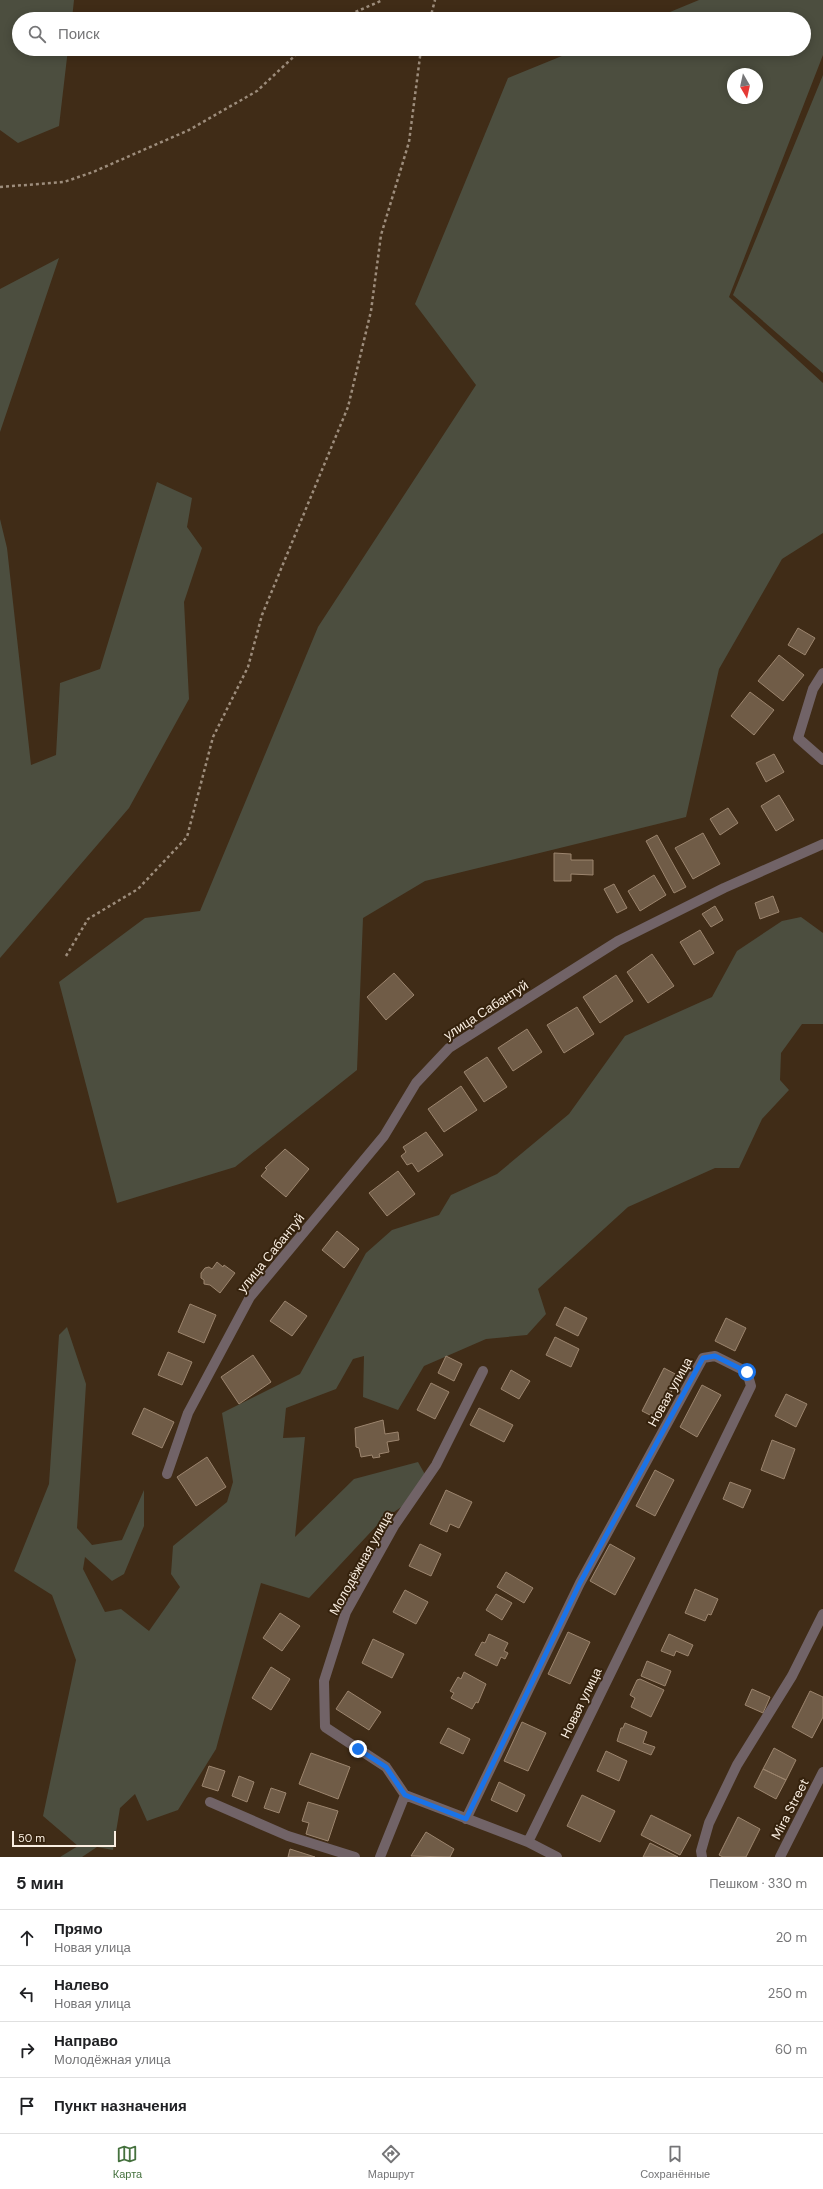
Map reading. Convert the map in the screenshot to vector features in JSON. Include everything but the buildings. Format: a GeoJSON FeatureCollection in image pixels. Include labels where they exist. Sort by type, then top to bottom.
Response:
{"type":"FeatureCollection","features":[{"type":"Feature","properties":{"kind":"street"},"geometry":{"type":"LineString","coordinates":[[823,673],[813,689],[798,738],[823,760]]}},
{"type":"Feature","properties":{"kind":"street","name":"улица Сабантуй"},"geometry":{"type":"LineString","coordinates":[[167,1474],[188,1413],[250,1297],[384,1136],[416,1083],[449,1048],[618,941],[724,888],[823,844]]}},
{"type":"Feature","properties":{"kind":"street","name":"Новая улица"},"geometry":{"type":"LineString","coordinates":[[466,1819],[580,1583],[703,1358],[715,1356],[747,1372],[751,1386],[528,1842]]}},
{"type":"Feature","properties":{"kind":"street","name":"Молодёжная улица"},"geometry":{"type":"LineString","coordinates":[[405,1795],[386,1767],[325,1727],[324,1681],[346,1612],[394,1526],[436,1465],[483,1371]]}},
{"type":"Feature","properties":{"kind":"street"},"geometry":{"type":"LineString","coordinates":[[702,1857],[701,1851],[709,1823],[737,1765],[792,1676],[823,1614]]}},
{"type":"Feature","properties":{"kind":"street","name":"Mira Street"},"geometry":{"type":"LineString","coordinates":[[780,1857],[823,1772]]}},
{"type":"Feature","properties":{"kind":"street"},"geometry":{"type":"LineString","coordinates":[[380,1857],[405,1795],[528,1842],[557,1857]]}},
{"type":"Feature","properties":{"kind":"street"},"geometry":{"type":"LineString","coordinates":[[210,1802],[288,1836],[355,1857]]}},
{"type":"Feature","properties":{"kind":"path"},"geometry":{"type":"LineString","coordinates":[[355,12],[383,0]]}},
{"type":"Feature","properties":{"kind":"path"},"geometry":{"type":"LineString","coordinates":[[432,12],[435,0]]}},
{"type":"Feature","properties":{"kind":"path"},"geometry":{"type":"LineString","coordinates":[[0,187],[64,182],[93,172],[189,130],[257,91],[294,56]]}},
{"type":"Feature","properties":{"kind":"path"},"geometry":{"type":"LineString","coordinates":[[66,956],[88,919],[138,889],[187,837],[213,737],[248,668],[262,615],[348,407],[371,311],[382,235],[409,142],[420,56]]}},
{"type":"Feature","properties":{"kind":"green space"},"geometry":{"type":"Polygon","coordinates":[[[0,0],[74,0],[73,12],[12,12],[12,56],[67,56],[59,126],[18,143],[0,130],[0,0]]]}},
{"type":"Feature","properties":{"kind":"green space"},"geometry":{"type":"Polygon","coordinates":[[[699,0],[823,0],[823,55],[729,297],[823,383],[823,533],[782,559],[719,669],[686,817],[425,881],[363,918],[357,1070],[235,1167],[117,1203],[59,982],[145,918],[200,911],[318,627],[476,385],[415,304],[508,78],[562,56],[811,56],[811,12],[670,12],[699,0]]]}},
{"type":"Feature","properties":{"kind":"green space"},"geometry":{"type":"Polygon","coordinates":[[[823,75],[823,373],[733,295],[823,75]]]}},
{"type":"Feature","properties":{"kind":"green space"},"geometry":{"type":"Polygon","coordinates":[[[59,258],[0,432],[0,289],[59,258]]]}},
{"type":"Feature","properties":{"kind":"green space"},"geometry":{"type":"Polygon","coordinates":[[[157,482],[192,498],[187,527],[202,548],[184,602],[189,699],[129,808],[0,958],[0,519],[7,548],[31,765],[56,755],[60,683],[100,669],[157,482]]]}},
{"type":"Feature","properties":{"kind":"green space"},"geometry":{"type":"Polygon","coordinates":[[[801,917],[823,933],[823,1024],[802,1024],[781,1053],[780,1080],[789,1090],[762,1119],[739,1168],[715,1168],[628,1207],[538,1289],[546,1314],[527,1335],[486,1339],[424,1366],[398,1410],[363,1397],[364,1356],[353,1359],[336,1389],[286,1408],[283,1438],[305,1437],[295,1537],[354,1479],[418,1462],[427,1478],[423,1492],[381,1521],[309,1598],[261,1583],[216,1749],[178,1810],[147,1821],[135,1794],[120,1808],[113,1850],[97,1847],[82,1857],[60,1857],[78,1846],[43,1816],[76,1660],[52,1595],[14,1571],[49,1484],[59,1335],[67,1327],[86,1384],[77,1528],[92,1545],[122,1540],[144,1490],[144,1526],[124,1574],[112,1581],[85,1557],[83,1569],[105,1612],[121,1609],[149,1631],[180,1587],[171,1574],[173,1546],[227,1502],[233,1482],[222,1413],[300,1374],[366,1253],[392,1230],[439,1215],[451,1195],[497,1174],[569,1114],[625,1036],[712,997],[737,951],[782,921],[801,917]]]}},
{"type":"Feature","properties":{"kind":"route"},"geometry":{"type":"LineString","coordinates":[[358,1749],[386,1767],[405,1795],[466,1819],[580,1583],[703,1358],[715,1356],[747,1372]]}}]}
